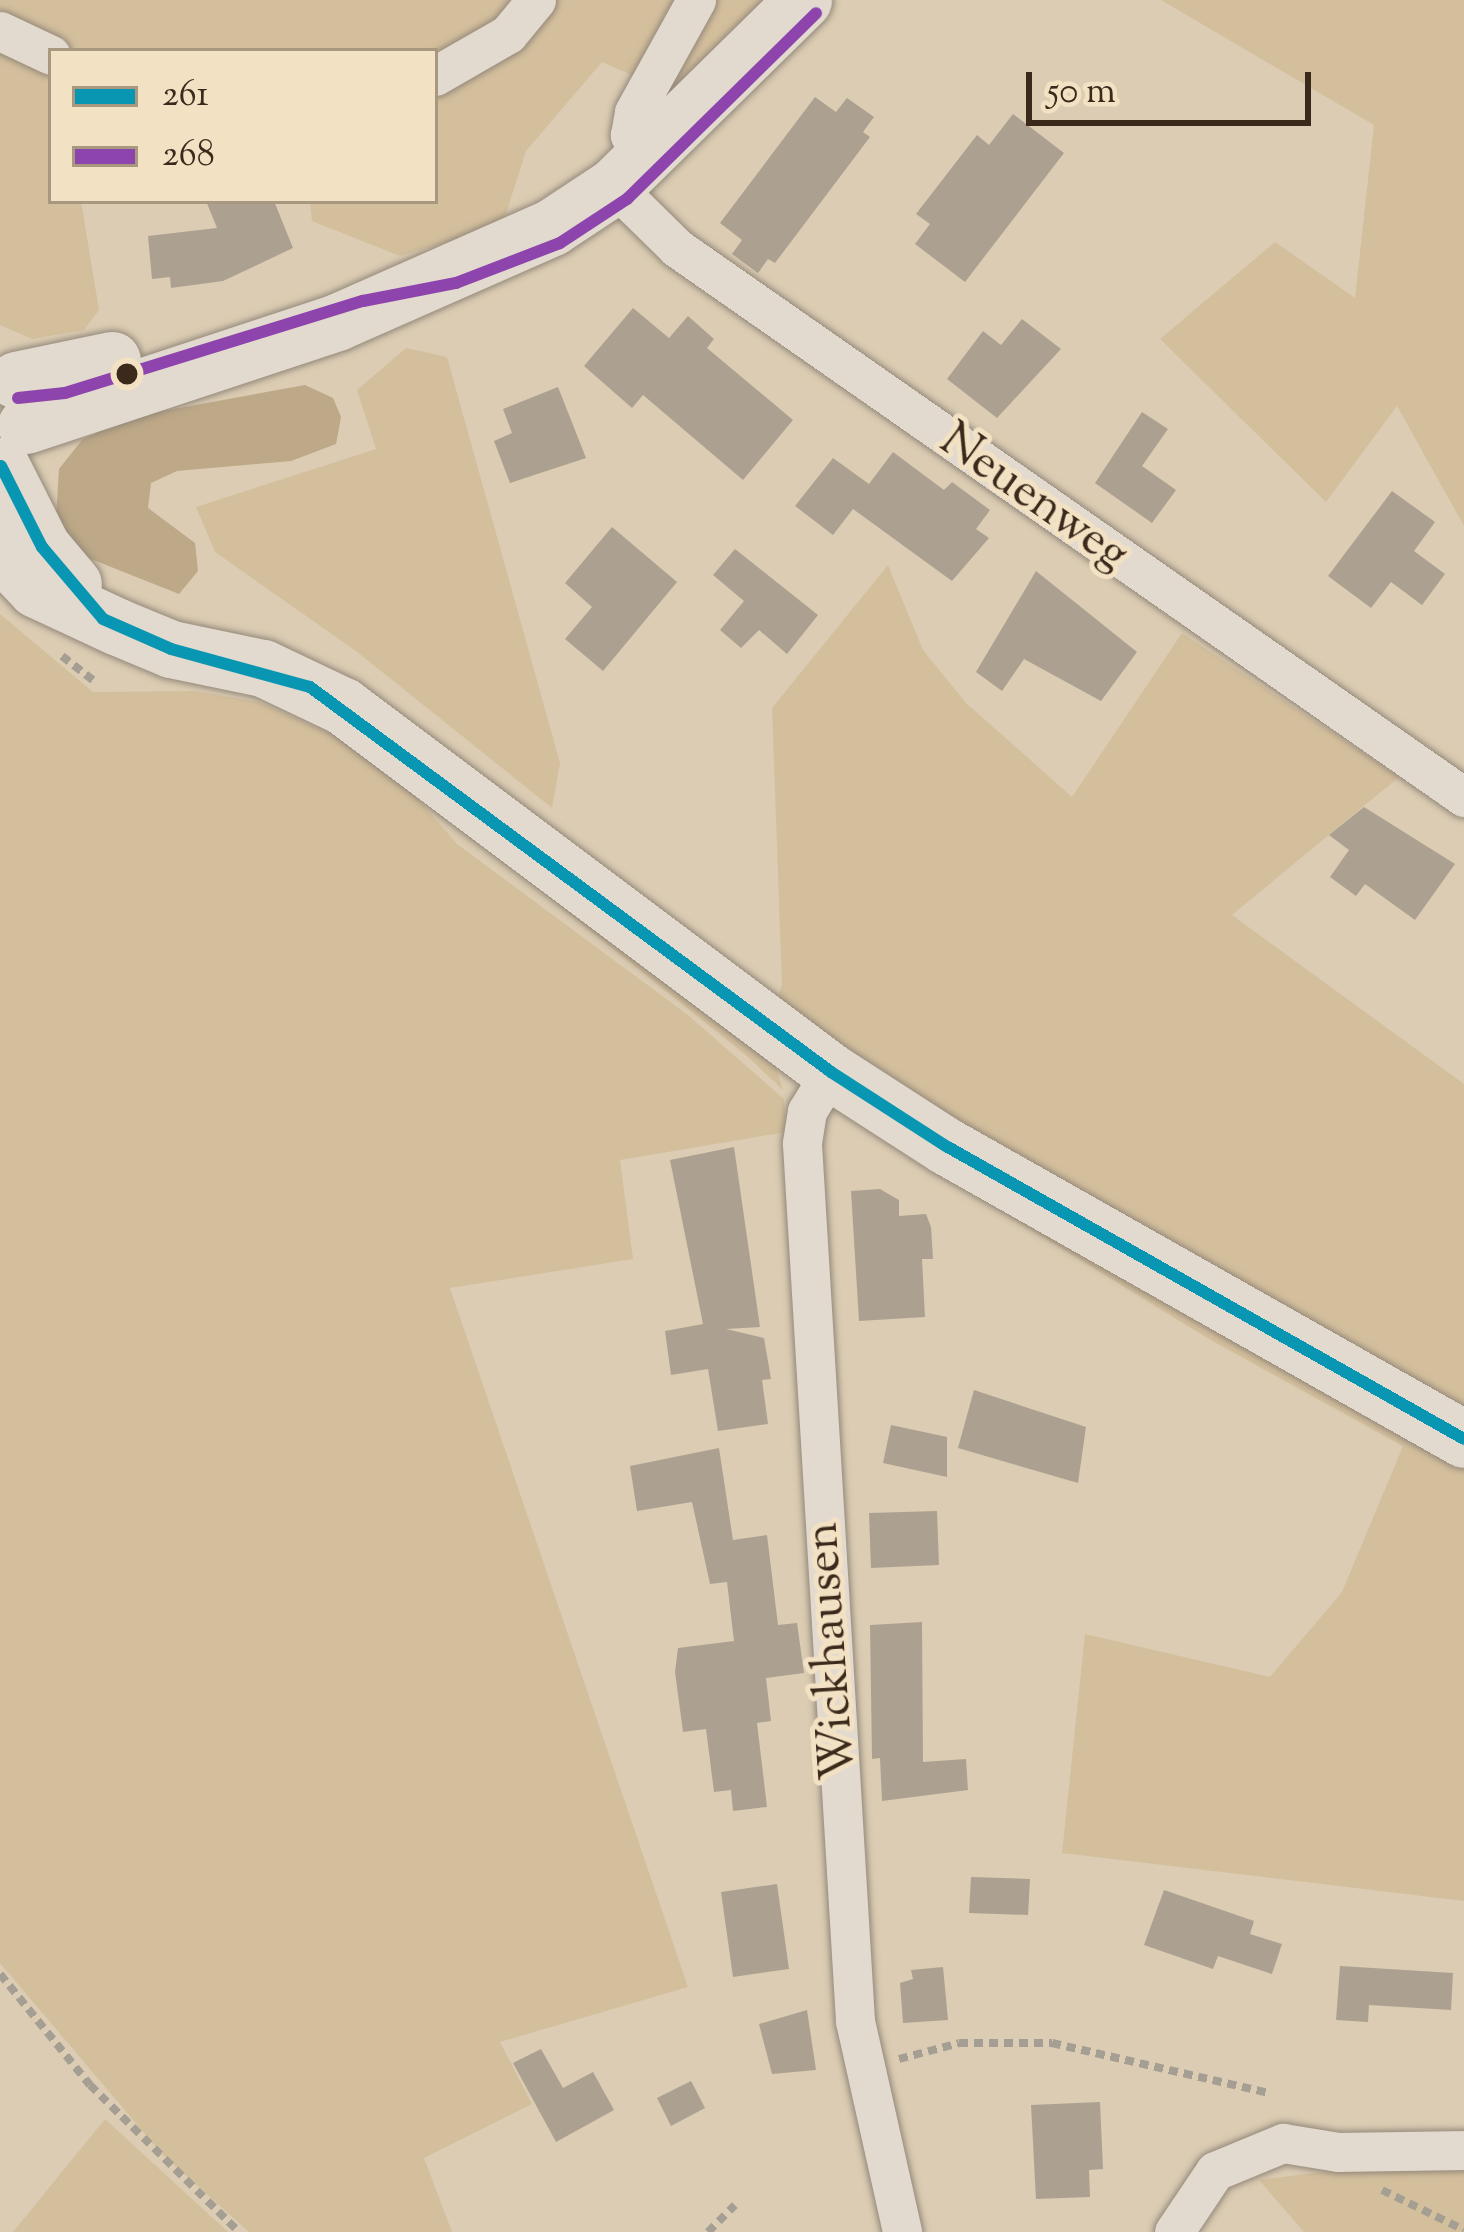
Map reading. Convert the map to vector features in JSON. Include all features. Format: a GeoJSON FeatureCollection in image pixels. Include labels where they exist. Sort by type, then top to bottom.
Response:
{"type":"FeatureCollection","features":[{"type":"Feature","properties":{"kind":"main road"},"geometry":{"type":"LineString","coordinates":[[103,620],[43,547],[9,420],[338,322],[451,266],[552,227],[628,173],[802,0]]}},
{"type":"Feature","properties":{"kind":"main road"},"geometry":{"type":"LineString","coordinates":[[0,550],[36,589],[103,620],[172,649],[263,668],[343,706],[831,1072],[946,1146],[1464,1439]]}},
{"type":"Feature","properties":{"kind":"street"},"geometry":{"type":"LineString","coordinates":[[438,74],[508,34],[536,0]]}},
{"type":"Feature","properties":{"kind":"street"},"geometry":{"type":"LineString","coordinates":[[628,173],[634,112],[696,0]]}},
{"type":"Feature","properties":{"kind":"street"},"geometry":{"type":"LineString","coordinates":[[0,31],[48,54]]}},
{"type":"Feature","properties":{"kind":"street","name":"Neuenweg"},"geometry":{"type":"LineString","coordinates":[[628,173],[677,248],[1464,796]]}},
{"type":"Feature","properties":{"kind":"street","name":"Wickhausen"},"geometry":{"type":"LineString","coordinates":[[831,1072],[807,1111],[802,1144],[863,2076],[902,2232]]}},
{"type":"Feature","properties":{"kind":"street"},"geometry":{"type":"LineString","coordinates":[[1174,2232],[1215,2171],[1283,2143],[1338,2152],[1464,2150]]}},
{"type":"Feature","properties":{"kind":"path"},"geometry":{"type":"LineString","coordinates":[[0,1974],[90,2085],[239,2232]]}},
{"type":"Feature","properties":{"kind":"path"},"geometry":{"type":"LineString","coordinates":[[863,2076],[881,2063],[959,2043],[1052,2043],[1268,2093]]}},
{"type":"Feature","properties":{"kind":"path"},"geometry":{"type":"LineString","coordinates":[[708,2232],[735,2205]]}},
{"type":"Feature","properties":{"kind":"shaded area"},"geometry":{"type":"Polygon","coordinates":[[[0,0],[777,0],[658,121],[634,76],[602,62],[526,151],[502,226],[400,256],[312,221],[310,204],[438,204],[438,48],[48,48],[48,204],[81,204],[99,310],[84,330],[32,339],[0,325],[0,0]]]}},
{"type":"Feature","properties":{"kind":"shaded area"},"geometry":{"type":"Polygon","coordinates":[[[1161,0],[1464,0],[1464,526],[1397,406],[1326,502],[1160,339],[1275,242],[1355,298],[1374,125],[1161,0]]]}},
{"type":"Feature","properties":{"kind":"shaded area"},"geometry":{"type":"Polygon","coordinates":[[[406,348],[447,357],[560,763],[552,808],[356,651],[215,552],[196,507],[376,449],[357,390],[406,348]]]}},
{"type":"Feature","properties":{"kind":"shaded area"},"geometry":{"type":"Polygon","coordinates":[[[305,385],[333,398],[341,417],[336,444],[291,461],[177,471],[151,483],[148,508],[195,543],[198,571],[179,594],[86,557],[56,520],[59,469],[82,440],[130,417],[305,385]]]}},
{"type":"Feature","properties":{"kind":"shaded area"},"geometry":{"type":"Polygon","coordinates":[[[888,565],[923,650],[966,703],[1072,797],[1182,633],[1399,777],[1232,915],[1464,1084],[1464,1422],[1038,1180],[775,1009],[782,984],[772,708],[888,565]]]}},
{"type":"Feature","properties":{"kind":"shaded area"},"geometry":{"type":"Polygon","coordinates":[[[0,614],[93,692],[195,691],[259,702],[335,736],[410,790],[457,844],[688,1015],[784,1099],[786,1132],[620,1160],[633,1259],[450,1288],[688,1987],[500,2042],[532,2104],[424,2158],[452,2232],[249,2232],[162,2154],[0,1963],[0,614]]]}},
{"type":"Feature","properties":{"kind":"shaded area"},"geometry":{"type":"Polygon","coordinates":[[[452,820],[770,1050],[783,1090],[747,1056],[452,820]]]}},
{"type":"Feature","properties":{"kind":"shaded area"},"geometry":{"type":"Polygon","coordinates":[[[852,1114],[1464,1458],[1464,1901],[1062,1853],[1085,1634],[1270,1677],[1342,1592],[1403,1446],[1209,1339],[846,1116],[852,1114]]]}},
{"type":"Feature","properties":{"kind":"shaded area"},"geometry":{"type":"Polygon","coordinates":[[[105,2119],[228,2232],[13,2232],[105,2119]]]}},
{"type":"Feature","properties":{"kind":"shaded area"},"geometry":{"type":"Polygon","coordinates":[[[1464,2154],[1464,2232],[1304,2232],[1259,2180],[1464,2154]]]}},
{"type":"Feature","properties":{"kind":"building"},"geometry":{"type":"Polygon","coordinates":[[[815,97],[836,112],[847,98],[874,117],[863,132],[870,137],[775,263],[768,259],[758,273],[732,254],[742,240],[720,223],[815,97]]]}},
{"type":"Feature","properties":{"kind":"building"},"geometry":{"type":"Polygon","coordinates":[[[1013,114],[1064,153],[965,282],[915,244],[930,224],[916,214],[977,135],[989,145],[1013,114]]]}},
{"type":"Feature","properties":{"kind":"building"},"geometry":{"type":"Polygon","coordinates":[[[207,204],[275,204],[293,248],[223,281],[171,288],[170,277],[152,279],[148,236],[217,228],[207,204]]]}},
{"type":"Feature","properties":{"kind":"building"},"geometry":{"type":"Polygon","coordinates":[[[633,308],[669,338],[688,316],[714,339],[707,348],[793,420],[743,480],[643,395],[632,408],[584,366],[633,308]]]}},
{"type":"Feature","properties":{"kind":"building"},"geometry":{"type":"Polygon","coordinates":[[[1022,319],[1061,349],[997,418],[947,379],[983,331],[1001,345],[1022,319]]]}},
{"type":"Feature","properties":{"kind":"building"},"geometry":{"type":"Polygon","coordinates":[[[558,387],[586,458],[510,483],[494,441],[512,433],[503,409],[558,387]]]}},
{"type":"Feature","properties":{"kind":"building"},"geometry":{"type":"Polygon","coordinates":[[[1142,412],[1168,429],[1142,466],[1176,490],[1152,523],[1095,483],[1142,412]]]}},
{"type":"Feature","properties":{"kind":"building"},"geometry":{"type":"Polygon","coordinates":[[[893,452],[944,490],[952,482],[990,510],[976,529],[989,538],[952,581],[853,509],[833,535],[795,506],[833,458],[869,484],[893,452]]]}},
{"type":"Feature","properties":{"kind":"building"},"geometry":{"type":"Polygon","coordinates":[[[1392,491],[1435,522],[1414,551],[1445,574],[1422,605],[1391,582],[1371,608],[1328,576],[1392,491]]]}},
{"type":"Feature","properties":{"kind":"building"},"geometry":{"type":"Polygon","coordinates":[[[612,527],[677,582],[603,671],[565,639],[592,607],[565,583],[612,527]]]}},
{"type":"Feature","properties":{"kind":"building"},"geometry":{"type":"Polygon","coordinates":[[[735,549],[818,615],[787,654],[759,630],[741,648],[720,630],[744,601],[713,575],[735,549]]]}},
{"type":"Feature","properties":{"kind":"building"},"geometry":{"type":"Polygon","coordinates":[[[1036,571],[1137,652],[1101,701],[1024,659],[1002,691],[976,672],[1036,571]]]}},
{"type":"Feature","properties":{"kind":"building"},"geometry":{"type":"Polygon","coordinates":[[[1364,807],[1455,864],[1415,920],[1365,884],[1356,896],[1330,877],[1349,850],[1329,835],[1364,807]]]}},
{"type":"Feature","properties":{"kind":"building"},"geometry":{"type":"Polygon","coordinates":[[[734,1147],[760,1327],[726,1329],[764,1338],[771,1379],[762,1380],[768,1424],[718,1431],[708,1369],[671,1375],[665,1331],[703,1324],[670,1160],[734,1147]]]}},
{"type":"Feature","properties":{"kind":"building"},"geometry":{"type":"Polygon","coordinates":[[[880,1189],[899,1200],[899,1216],[926,1214],[931,1227],[933,1259],[922,1259],[925,1317],[859,1321],[851,1191],[880,1189]]]}},
{"type":"Feature","properties":{"kind":"building"},"geometry":{"type":"Polygon","coordinates":[[[974,1390],[1086,1427],[1078,1483],[958,1448],[974,1390]]]}},
{"type":"Feature","properties":{"kind":"building"},"geometry":{"type":"Polygon","coordinates":[[[891,1425],[947,1437],[947,1477],[883,1463],[891,1425]]]}},
{"type":"Feature","properties":{"kind":"building"},"geometry":{"type":"Polygon","coordinates":[[[719,1448],[733,1540],[767,1535],[778,1625],[797,1623],[804,1673],[766,1678],[771,1721],[757,1723],[767,1807],[733,1811],[731,1790],[714,1792],[706,1729],[683,1732],[675,1672],[678,1648],[734,1641],[727,1582],[710,1584],[692,1502],[637,1511],[630,1466],[719,1448]]]}},
{"type":"Feature","properties":{"kind":"building"},"geometry":{"type":"Polygon","coordinates":[[[937,1511],[939,1565],[871,1568],[869,1513],[937,1511]]]}},
{"type":"Feature","properties":{"kind":"building"},"geometry":{"type":"Polygon","coordinates":[[[922,1622],[923,1762],[966,1759],[968,1790],[882,1801],[880,1758],[872,1759],[870,1625],[922,1622]]]}},
{"type":"Feature","properties":{"kind":"building"},"geometry":{"type":"Polygon","coordinates":[[[971,1877],[1030,1879],[1028,1915],[969,1913],[971,1877]]]}},
{"type":"Feature","properties":{"kind":"building"},"geometry":{"type":"Polygon","coordinates":[[[777,1884],[789,1969],[733,1977],[721,1892],[777,1884]]]}},
{"type":"Feature","properties":{"kind":"building"},"geometry":{"type":"Polygon","coordinates":[[[1164,1890],[1254,1921],[1250,1934],[1282,1944],[1272,1974],[1218,1956],[1213,1969],[1144,1945],[1164,1890]]]}},
{"type":"Feature","properties":{"kind":"building"},"geometry":{"type":"Polygon","coordinates":[[[1340,1966],[1453,1973],[1451,2010],[1369,2005],[1368,2022],[1336,2020],[1340,1966]]]}},
{"type":"Feature","properties":{"kind":"building"},"geometry":{"type":"Polygon","coordinates":[[[943,1967],[948,2020],[903,2023],[900,1983],[913,1979],[911,1970],[943,1967]]]}},
{"type":"Feature","properties":{"kind":"building"},"geometry":{"type":"Polygon","coordinates":[[[807,2010],[816,2070],[772,2074],[759,2024],[807,2010]]]}},
{"type":"Feature","properties":{"kind":"building"},"geometry":{"type":"Polygon","coordinates":[[[541,2049],[563,2088],[593,2072],[614,2110],[556,2142],[513,2063],[541,2049]]]}},
{"type":"Feature","properties":{"kind":"building"},"geometry":{"type":"Polygon","coordinates":[[[691,2081],[705,2108],[671,2126],[657,2098],[691,2081]]]}},
{"type":"Feature","properties":{"kind":"building"},"geometry":{"type":"Polygon","coordinates":[[[1100,2102],[1103,2169],[1089,2170],[1090,2197],[1036,2199],[1031,2105],[1100,2102]]]}},
{"type":"Feature","properties":{"kind":"transit line","name":"268"},"geometry":{"type":"LineString","coordinates":[[18,398],[65,393],[363,301],[456,283],[560,243],[627,199],[816,13]]}},
{"type":"Feature","properties":{"kind":"transit line","name":"261"},"geometry":{"type":"LineString","coordinates":[[1,466],[42,547],[103,619],[171,649],[310,687],[831,1072],[946,1146],[1464,1439]]}}]}
